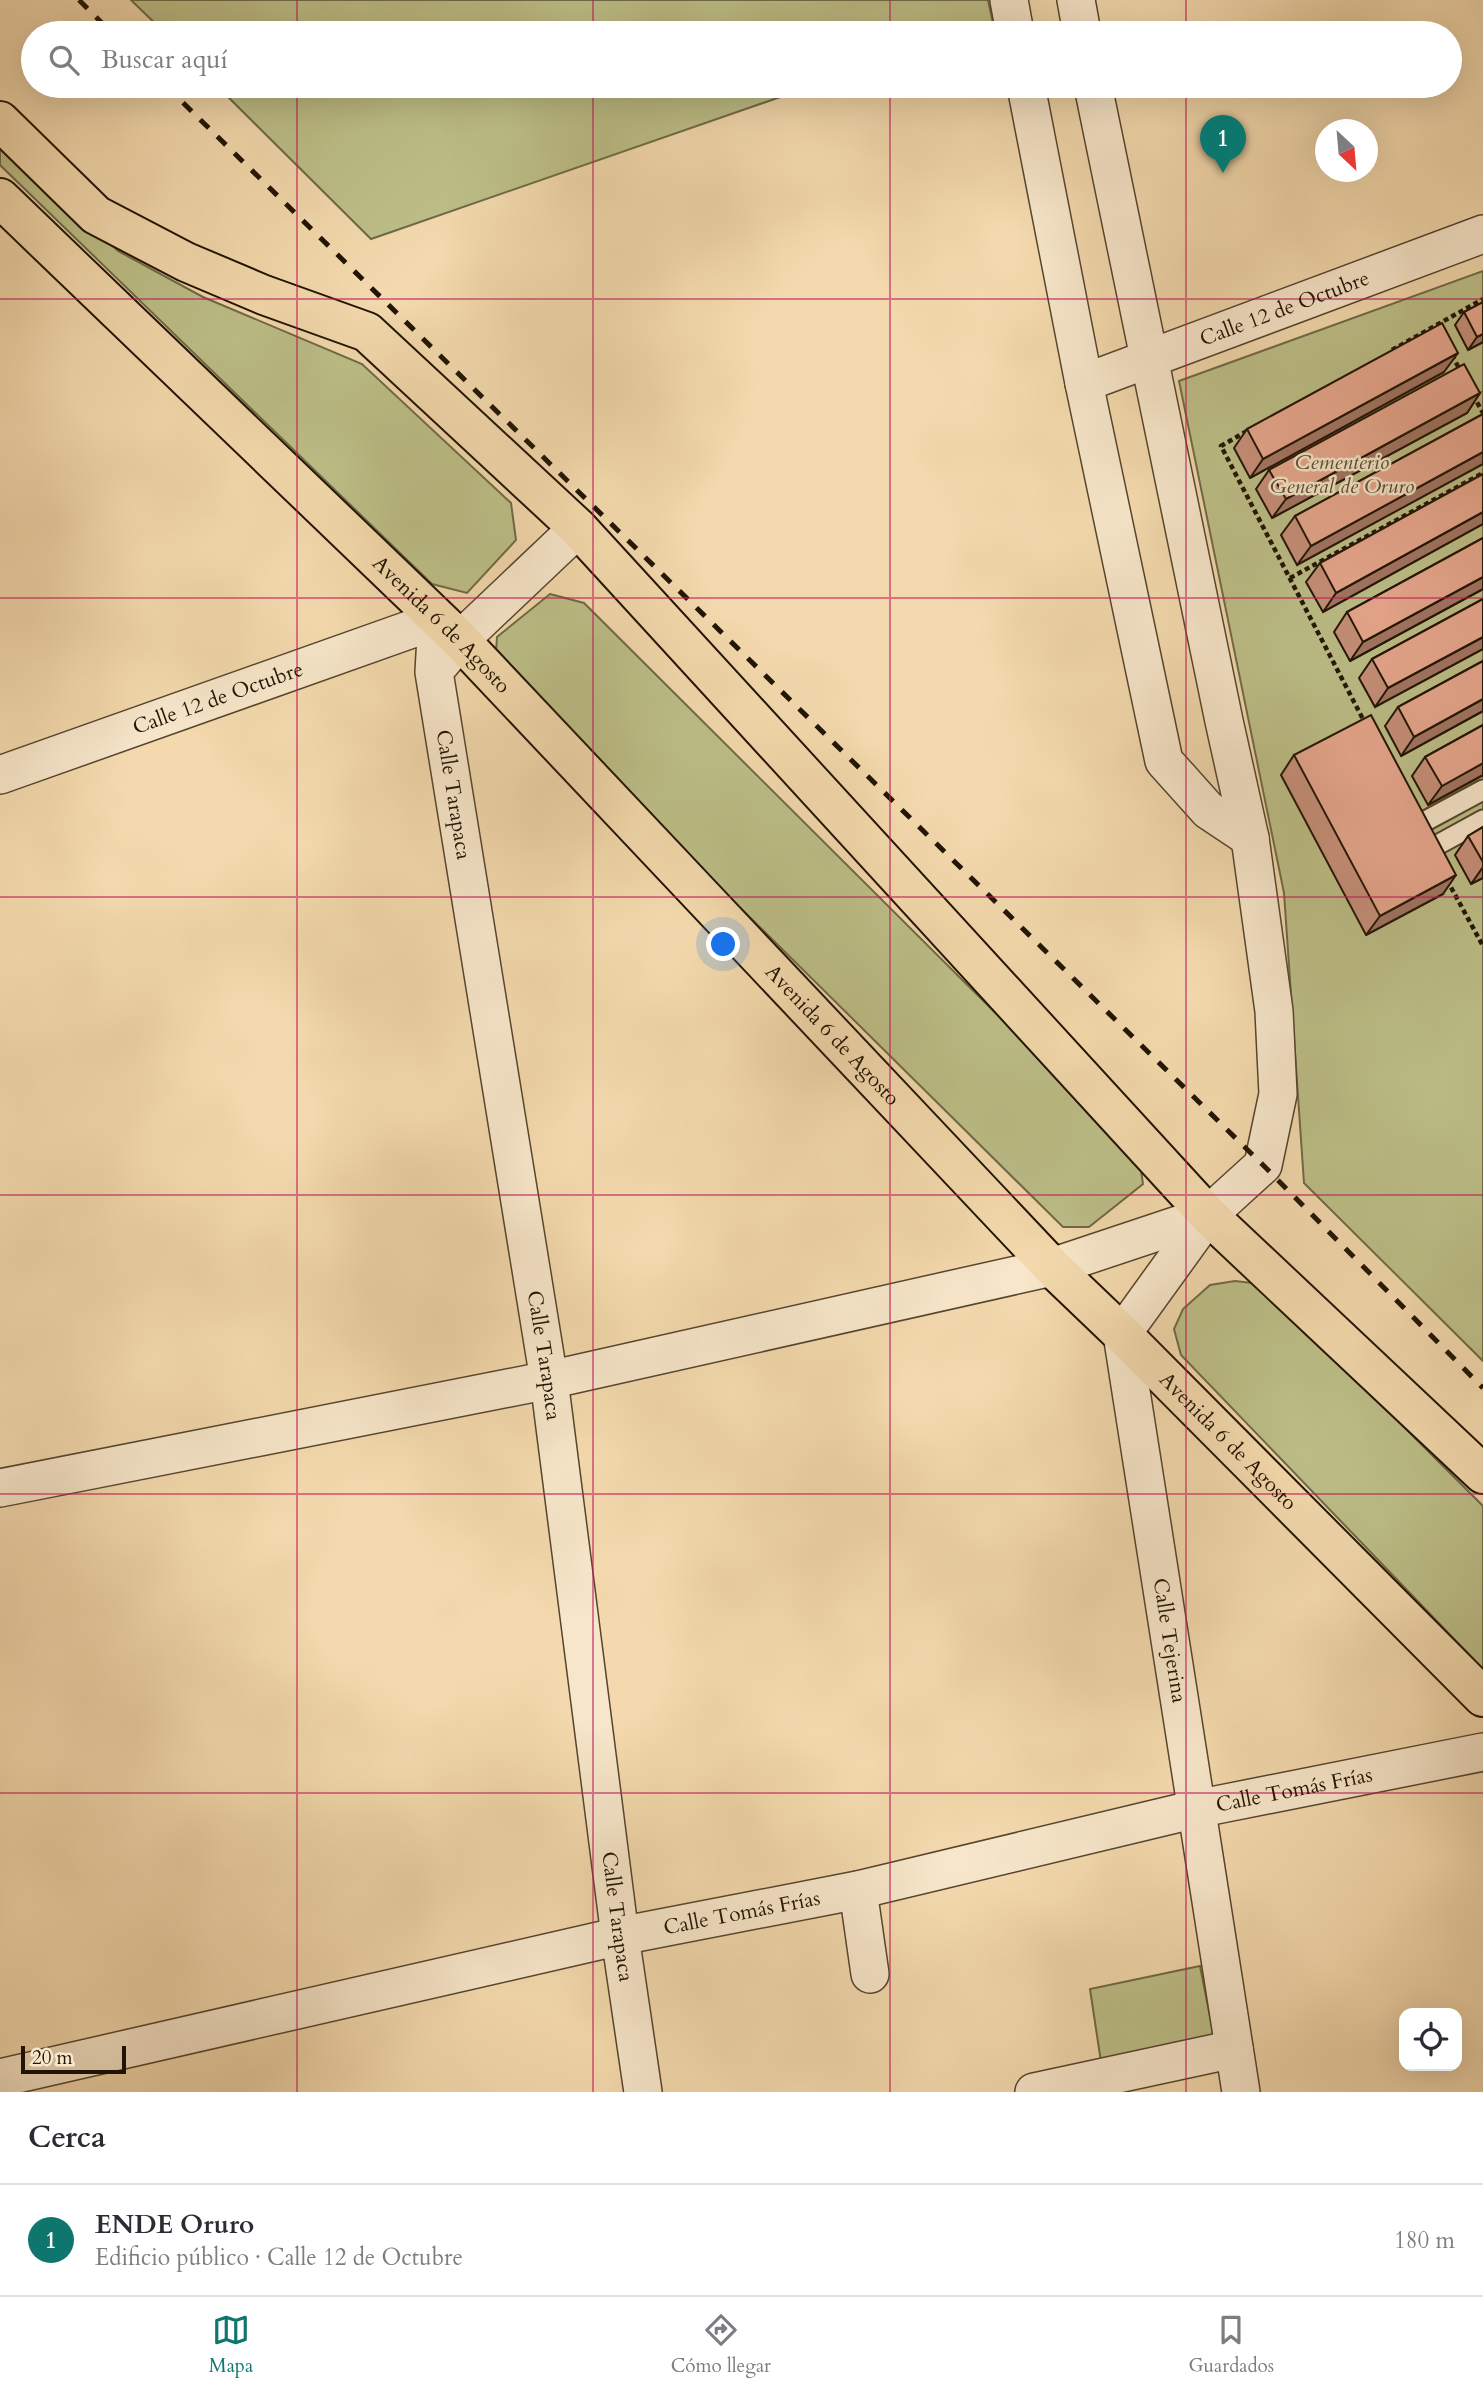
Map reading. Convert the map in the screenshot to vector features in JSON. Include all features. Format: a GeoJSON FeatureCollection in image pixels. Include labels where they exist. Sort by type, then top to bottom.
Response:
{"type":"FeatureCollection","features":[{"type":"Feature","properties":{"kind":"main road"},"geometry":{"type":"LineString","coordinates":[[0,121],[96,215],[186,262],[264,295],[367,332],[578,528],[1208,1215],[1483,1474]]}},
{"type":"Feature","properties":{"kind":"main road","name":"Avenida 6 de Agosto"},"geometry":{"type":"LineString","coordinates":[[0,198],[449,630],[1052,1267],[1483,1697]]}},
{"type":"Feature","properties":{"kind":"street"},"geometry":{"type":"LineString","coordinates":[[1009,0],[1013,21]]}},
{"type":"Feature","properties":{"kind":"street"},"geometry":{"type":"LineString","coordinates":[[1076,0],[1080,21]]}},
{"type":"Feature","properties":{"kind":"street"},"geometry":{"type":"LineString","coordinates":[[1028,98],[1084,383],[1164,761],[1208,810],[1250,838]]}},
{"type":"Feature","properties":{"kind":"street"},"geometry":{"type":"LineString","coordinates":[[1095,98],[1250,838],[1274,1011],[1278,1094],[1263,1165],[1208,1215],[1122,1334]]}},
{"type":"Feature","properties":{"kind":"street","name":"Calle 12 de Octubre"},"geometry":{"type":"LineString","coordinates":[[1084,383],[1483,234]]}},
{"type":"Feature","properties":{"kind":"street"},"geometry":{"type":"LineString","coordinates":[[449,630],[578,528]]}},
{"type":"Feature","properties":{"kind":"street","name":"Calle 12 de Octubre"},"geometry":{"type":"LineString","coordinates":[[0,775],[449,630]]}},
{"type":"Feature","properties":{"kind":"street","name":"Calle Tarapaca"},"geometry":{"type":"LineString","coordinates":[[449,630],[434,671],[549,1380],[620,1936],[643,2092]]}},
{"type":"Feature","properties":{"kind":"street"},"geometry":{"type":"LineString","coordinates":[[0,1489],[549,1380],[1052,1267],[1208,1215]]}},
{"type":"Feature","properties":{"kind":"street","name":"Calle Tejerina"},"geometry":{"type":"LineString","coordinates":[[1122,1334],[1241,2092]]}},
{"type":"Feature","properties":{"kind":"street","name":"Calle Tomás Frías"},"geometry":{"type":"LineString","coordinates":[[0,2078],[620,1936],[858,1890],[1196,1809],[1483,1752]]}},
{"type":"Feature","properties":{"kind":"street"},"geometry":{"type":"LineString","coordinates":[[858,1890],[870,1974]]}},
{"type":"Feature","properties":{"kind":"street"},"geometry":{"type":"LineString","coordinates":[[1034,2092],[1234,2049]]}},
{"type":"Feature","properties":{"kind":"lane"},"geometry":{"type":"LineString","coordinates":[[1418,825],[1483,790]]}},
{"type":"Feature","properties":{"kind":"lane"},"geometry":{"type":"LineString","coordinates":[[1430,849],[1483,820]]}},
{"type":"Feature","properties":{"kind":"path"},"geometry":{"type":"LineString","coordinates":[[1388,352],[1483,299]]}},
{"type":"Feature","properties":{"kind":"path"},"geometry":{"type":"LineString","coordinates":[[1436,326],[1442,337]]}},
{"type":"Feature","properties":{"kind":"path"},"geometry":{"type":"LineString","coordinates":[[1448,348],[1465,380]]}},
{"type":"Feature","properties":{"kind":"path"},"geometry":{"type":"LineString","coordinates":[[1471,391],[1483,413]]}},
{"type":"Feature","properties":{"kind":"path"},"geometry":{"type":"LineString","coordinates":[[1257,426],[1222,446],[1367,726]]}},
{"type":"Feature","properties":{"kind":"path"},"geometry":{"type":"LineString","coordinates":[[1290,578],[1483,473]]}},
{"type":"Feature","properties":{"kind":"path"},"geometry":{"type":"LineString","coordinates":[[1430,849],[1483,946]]}},
{"type":"Feature","properties":{"kind":"green space"},"geometry":{"type":"Polygon","coordinates":[[[131,0],[988,0],[993,21],[153,21],[131,0]]]}},
{"type":"Feature","properties":{"kind":"green space"},"geometry":{"type":"Polygon","coordinates":[[[229,98],[777,98],[371,239],[229,98]]]}},
{"type":"Feature","properties":{"kind":"green space"},"geometry":{"type":"Polygon","coordinates":[[[0,141],[118,251],[203,297],[362,364],[511,503],[516,540],[467,593],[432,584],[0,165],[0,141]]]}},
{"type":"Feature","properties":{"kind":"green space","name":"Cementerio General de Oruro"},"geometry":{"type":"Polygon","coordinates":[[[1483,271],[1483,1361],[1304,1183],[1284,893],[1179,381],[1483,271]]]}},
{"type":"Feature","properties":{"kind":"green space"},"geometry":{"type":"Polygon","coordinates":[[[550,594],[584,603],[1139,1156],[1143,1184],[1089,1227],[1063,1227],[495,665],[497,637],[550,594]]]}},
{"type":"Feature","properties":{"kind":"green space"},"geometry":{"type":"Polygon","coordinates":[[[1235,1281],[1261,1284],[1483,1506],[1483,1669],[1181,1355],[1174,1329],[1183,1309],[1210,1285],[1235,1281]]]}},
{"type":"Feature","properties":{"kind":"green space"},"geometry":{"type":"Polygon","coordinates":[[[1200,1966],[1215,2042],[1101,2062],[1090,1989],[1200,1966]]]}},
{"type":"Feature","properties":{"kind":"building"},"geometry":{"type":"Polygon","coordinates":[[[1483,302],[1483,334],[1477,337],[1464,312],[1483,302]]]}},
{"type":"Feature","properties":{"kind":"building"},"geometry":{"type":"Polygon","coordinates":[[[1442,323],[1458,353],[1263,459],[1247,429],[1442,323]]]}},
{"type":"Feature","properties":{"kind":"building"},"geometry":{"type":"Polygon","coordinates":[[[1464,364],[1480,393],[1286,499],[1269,470],[1464,364]]]}},
{"type":"Feature","properties":{"kind":"building"},"geometry":{"type":"Polygon","coordinates":[[[1483,414],[1483,452],[1311,546],[1295,516],[1483,414]]]}},
{"type":"Feature","properties":{"kind":"building"},"geometry":{"type":"Polygon","coordinates":[[[1483,474],[1483,512],[1336,593],[1320,563],[1483,474]]]}},
{"type":"Feature","properties":{"kind":"building"},"geometry":{"type":"Polygon","coordinates":[[[1483,538],[1483,577],[1363,642],[1347,612],[1483,538]]]}},
{"type":"Feature","properties":{"kind":"building"},"geometry":{"type":"Polygon","coordinates":[[[1483,599],[1483,637],[1388,688],[1372,659],[1483,599]]]}},
{"type":"Feature","properties":{"kind":"building"},"geometry":{"type":"Polygon","coordinates":[[[1483,661],[1483,699],[1414,737],[1398,707],[1483,661]]]}},
{"type":"Feature","properties":{"kind":"building"},"geometry":{"type":"Polygon","coordinates":[[[1371,715],[1456,875],[1380,916],[1294,755],[1371,715]]]}},
{"type":"Feature","properties":{"kind":"building"},"geometry":{"type":"Polygon","coordinates":[[[1483,725],[1483,763],[1442,786],[1425,757],[1483,725]]]}},
{"type":"Feature","properties":{"kind":"building"},"geometry":{"type":"Polygon","coordinates":[[[1483,827],[1483,862],[1468,836],[1483,827]]]}},
{"type":"Feature","properties":{"kind":"railway"},"geometry":{"type":"LineString","coordinates":[[79,0],[100,21]]}},
{"type":"Feature","properties":{"kind":"railway"},"geometry":{"type":"LineString","coordinates":[[178,98],[1263,1165],[1483,1388]]}},
{"type":"Feature","properties":{"kind":"place","name":"ENDE Oruro"},"geometry":{"type":"Point","coordinates":[1223,173]}}]}
